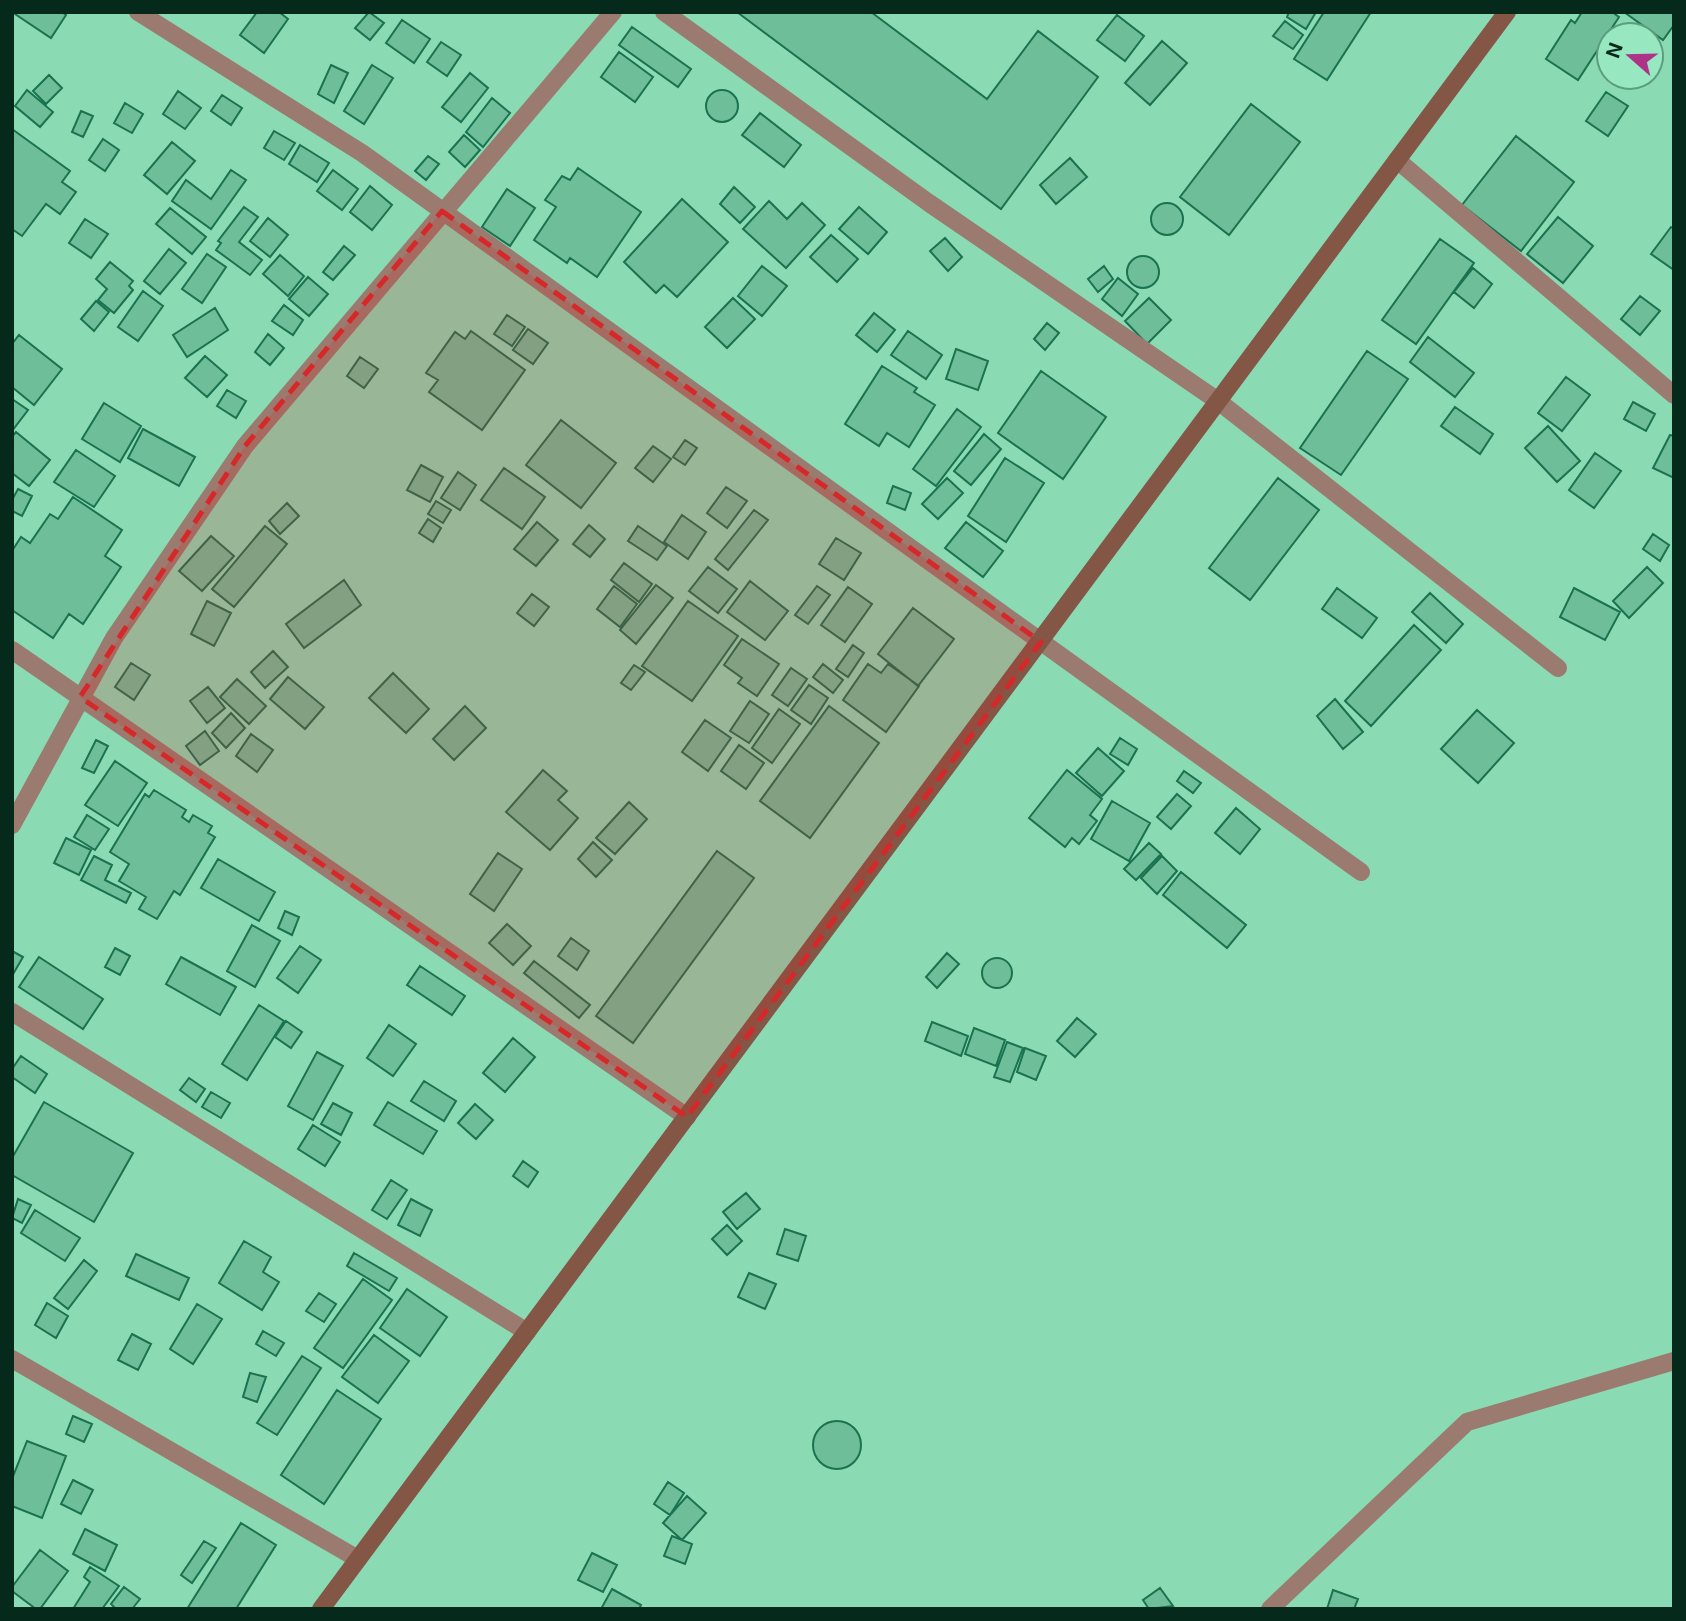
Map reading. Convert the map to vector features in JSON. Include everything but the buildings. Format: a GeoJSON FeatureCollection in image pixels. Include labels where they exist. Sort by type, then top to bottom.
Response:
{"type":"FeatureCollection","features":[{"type":"Feature","properties":{"kind":"main road"},"geometry":{"type":"LineString","coordinates":[[321,1609],[1507,12]]}},
{"type":"Feature","properties":{"kind":"street"},"geometry":{"type":"LineString","coordinates":[[138,12],[362,153],[1361,872]]}},
{"type":"Feature","properties":{"kind":"street"},"geometry":{"type":"LineString","coordinates":[[12,825],[114,638],[245,446],[612,12]]}},
{"type":"Feature","properties":{"kind":"street"},"geometry":{"type":"LineString","coordinates":[[664,12],[929,203],[1218,401],[1558,668]]}},
{"type":"Feature","properties":{"kind":"street"},"geometry":{"type":"LineString","coordinates":[[1396,160],[1674,396]]}},
{"type":"Feature","properties":{"kind":"street"},"geometry":{"type":"LineString","coordinates":[[12,650],[687,1117]]}},
{"type":"Feature","properties":{"kind":"street"},"geometry":{"type":"LineString","coordinates":[[12,1012],[527,1332]]}},
{"type":"Feature","properties":{"kind":"street"},"geometry":{"type":"LineString","coordinates":[[12,1359],[358,1559]]}},
{"type":"Feature","properties":{"kind":"street"},"geometry":{"type":"LineString","coordinates":[[1270,1609],[1467,1422],[1674,1361]]}},
{"type":"Feature","properties":{"kind":"highlighted area"},"geometry":{"type":"Polygon","coordinates":[[[442,211],[1041,642],[687,1117],[80,697],[245,446],[442,211]]]}}]}
